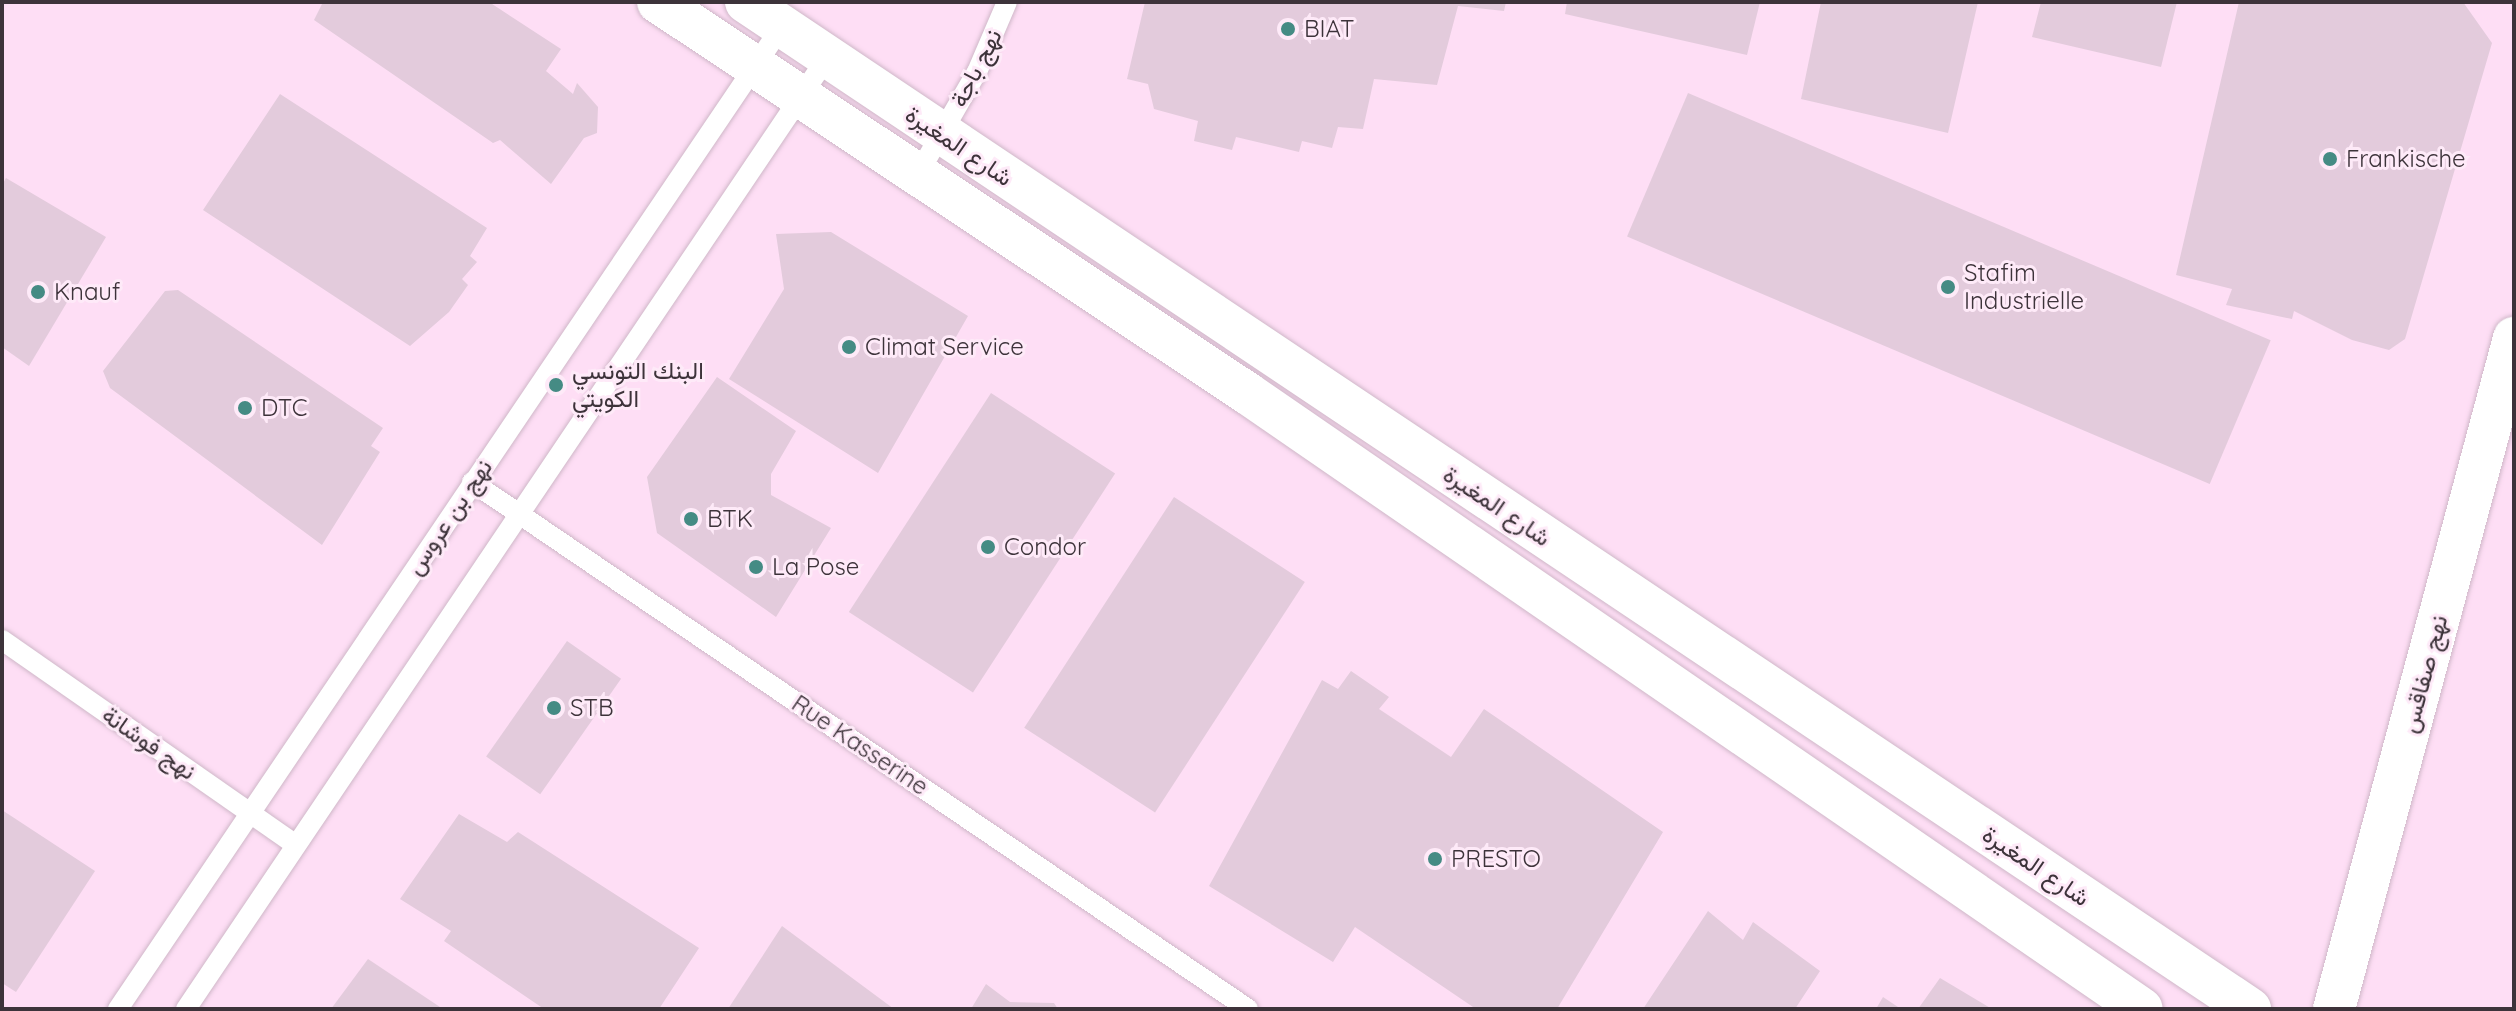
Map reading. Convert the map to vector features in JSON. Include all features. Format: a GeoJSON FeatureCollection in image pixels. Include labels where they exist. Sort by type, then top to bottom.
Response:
{"type":"FeatureCollection","features":[{"type":"Feature","properties":{"kind":"street","name":"شارع المغيرة"},"geometry":{"type":"LineString","coordinates":[[658,2],[1273,411],[2142,1009]]}},
{"type":"Feature","properties":{"kind":"street","name":"شارع المغيرة"},"geometry":{"type":"LineString","coordinates":[[746,2],[2250,1009]]}},
{"type":"Feature","properties":{"kind":"street","name":"نهج صفاقس"},"geometry":{"type":"LineString","coordinates":[[2334,1009],[2514,338]]}},
{"type":"Feature","properties":{"kind":"lane","name":"نهج باجة"},"geometry":{"type":"LineString","coordinates":[[918,174],[942,134],[1007,2]]}},
{"type":"Feature","properties":{"kind":"lane","name":"نهج بن عروس"},"geometry":{"type":"LineString","coordinates":[[118,1009],[782,26]]}},
{"type":"Feature","properties":{"kind":"lane"},"geometry":{"type":"LineString","coordinates":[[186,1009],[828,56]]}},
{"type":"Feature","properties":{"kind":"lane","name":"Rue Kasserine"},"geometry":{"type":"LineString","coordinates":[[472,482],[1248,1009]]}},
{"type":"Feature","properties":{"kind":"lane","name":"نهج فوشانة"},"geometry":{"type":"LineString","coordinates":[[2,640],[296,845]]}},
{"type":"Feature","properties":{"kind":"shaded area"},"geometry":{"type":"Polygon","coordinates":[[[2,2],[2514,2],[2514,1009],[2,1009],[2,2]]]}},
{"type":"Feature","properties":{"kind":"building"},"geometry":{"type":"Polygon","coordinates":[[[323,2],[489,2],[561,49],[546,71],[573,94],[577,83],[598,107],[597,133],[584,138],[551,184],[500,140],[493,143],[314,20],[323,2]]]}},
{"type":"Feature","properties":{"kind":"building"},"geometry":{"type":"Polygon","coordinates":[[[1145,2],[1506,2],[1504,11],[1458,6],[1437,85],[1374,79],[1363,129],[1338,127],[1332,148],[1302,141],[1299,152],[1236,137],[1232,150],[1194,141],[1198,121],[1154,109],[1148,84],[1127,79],[1145,2]]]}},
{"type":"Feature","properties":{"kind":"building"},"geometry":{"type":"Polygon","coordinates":[[[1567,2],[1760,2],[1747,55],[1565,14],[1567,2]]]}},
{"type":"Feature","properties":{"kind":"building"},"geometry":{"type":"Polygon","coordinates":[[[1821,2],[1978,2],[1948,133],[1801,99],[1821,2]]]}},
{"type":"Feature","properties":{"kind":"building"},"geometry":{"type":"Polygon","coordinates":[[[2041,2],[2177,2],[2161,67],[2032,37],[2041,2]]]}},
{"type":"Feature","properties":{"kind":"building","name":"Frankische"},"geometry":{"type":"Polygon","coordinates":[[[2239,2],[2463,2],[2492,43],[2405,339],[2389,350],[2352,340],[2294,311],[2292,319],[2226,305],[2232,289],[2176,275],[2239,2]]]}},
{"type":"Feature","properties":{"kind":"building","name":"Stafim Industrielle"},"geometry":{"type":"Polygon","coordinates":[[[1688,93],[2271,340],[2210,484],[1627,237],[1688,93]]]}},
{"type":"Feature","properties":{"kind":"building"},"geometry":{"type":"Polygon","coordinates":[[[280,94],[487,228],[470,256],[477,262],[462,279],[468,285],[449,312],[410,346],[203,210],[280,94]]]}},
{"type":"Feature","properties":{"kind":"building","name":"Knauf"},"geometry":{"type":"Polygon","coordinates":[[[6,178],[106,237],[29,366],[2,347],[2,185],[6,178]]]}},
{"type":"Feature","properties":{"kind":"building","name":"Climat Service"},"geometry":{"type":"Polygon","coordinates":[[[831,232],[968,316],[878,473],[729,379],[784,289],[776,234],[831,232]]]}},
{"type":"Feature","properties":{"kind":"building","name":"DTC"},"geometry":{"type":"Polygon","coordinates":[[[178,290],[383,428],[371,446],[380,452],[322,545],[110,388],[103,371],[165,291],[178,290]]]}},
{"type":"Feature","properties":{"kind":"building"},"geometry":{"type":"Polygon","coordinates":[[[717,377],[796,431],[771,474],[771,495],[831,528],[776,617],[657,533],[647,477],[717,377]]]}},
{"type":"Feature","properties":{"kind":"building","name":"Condor"},"geometry":{"type":"Polygon","coordinates":[[[991,393],[1115,474],[973,692],[849,612],[991,393]]]}},
{"type":"Feature","properties":{"kind":"building"},"geometry":{"type":"Polygon","coordinates":[[[1174,497],[1305,582],[1155,813],[1024,728],[1174,497]]]}},
{"type":"Feature","properties":{"kind":"building"},"geometry":{"type":"Polygon","coordinates":[[[567,641],[621,679],[540,794],[486,757],[567,641]]]}},
{"type":"Feature","properties":{"kind":"building","name":"PRESTO"},"geometry":{"type":"Polygon","coordinates":[[[1351,671],[1389,697],[1379,709],[1451,757],[1484,709],[1663,832],[1557,1009],[1476,1009],[1355,927],[1333,962],[1209,886],[1322,680],[1338,689],[1351,671]]]}},
{"type":"Feature","properties":{"kind":"building"},"geometry":{"type":"Polygon","coordinates":[[[2,810],[95,871],[16,992],[2,983],[2,810]]]}},
{"type":"Feature","properties":{"kind":"building"},"geometry":{"type":"Polygon","coordinates":[[[459,814],[507,842],[518,832],[699,948],[659,1009],[544,1009],[444,941],[451,931],[400,899],[459,814]]]}},
{"type":"Feature","properties":{"kind":"building"},"geometry":{"type":"Polygon","coordinates":[[[1708,911],[1743,940],[1753,922],[1820,971],[1795,1009],[1643,1009],[1708,911]]]}},
{"type":"Feature","properties":{"kind":"building"},"geometry":{"type":"Polygon","coordinates":[[[782,926],[894,1009],[728,1009],[782,926]]]}},
{"type":"Feature","properties":{"kind":"building"},"geometry":{"type":"Polygon","coordinates":[[[368,959],[443,1009],[331,1009],[368,959]]]}},
{"type":"Feature","properties":{"kind":"building"},"geometry":{"type":"Polygon","coordinates":[[[1940,978],[1992,1009],[1918,1009],[1940,978]]]}},
{"type":"Feature","properties":{"kind":"building"},"geometry":{"type":"Polygon","coordinates":[[[986,984],[1010,1002],[1054,1003],[1058,1009],[971,1009],[986,984]]]}},
{"type":"Feature","properties":{"kind":"building"},"geometry":{"type":"Polygon","coordinates":[[[1883,997],[1901,1009],[1876,1009],[1883,997]]]}},
{"type":"Feature","properties":{"kind":"place","name":"BIAT"},"geometry":{"type":"Point","coordinates":[1288,29]}},
{"type":"Feature","properties":{"kind":"place","name":"Frankische"},"geometry":{"type":"Point","coordinates":[2330,159]}},
{"type":"Feature","properties":{"kind":"place","name":"Stafim Industrielle"},"geometry":{"type":"Point","coordinates":[1948,287]}},
{"type":"Feature","properties":{"kind":"place","name":"Knauf"},"geometry":{"type":"Point","coordinates":[38,292]}},
{"type":"Feature","properties":{"kind":"place","name":"Climat Service"},"geometry":{"type":"Point","coordinates":[849,347]}},
{"type":"Feature","properties":{"kind":"place","name":"البنك التونسي الكويتي"},"geometry":{"type":"Point","coordinates":[556,385]}},
{"type":"Feature","properties":{"kind":"place","name":"DTC"},"geometry":{"type":"Point","coordinates":[245,408]}},
{"type":"Feature","properties":{"kind":"place","name":"BTK"},"geometry":{"type":"Point","coordinates":[691,519]}},
{"type":"Feature","properties":{"kind":"place","name":"Condor"},"geometry":{"type":"Point","coordinates":[988,547]}},
{"type":"Feature","properties":{"kind":"place","name":"La Pose"},"geometry":{"type":"Point","coordinates":[756,567]}},
{"type":"Feature","properties":{"kind":"place","name":"STB"},"geometry":{"type":"Point","coordinates":[554,708]}},
{"type":"Feature","properties":{"kind":"place","name":"PRESTO"},"geometry":{"type":"Point","coordinates":[1435,859]}}]}
